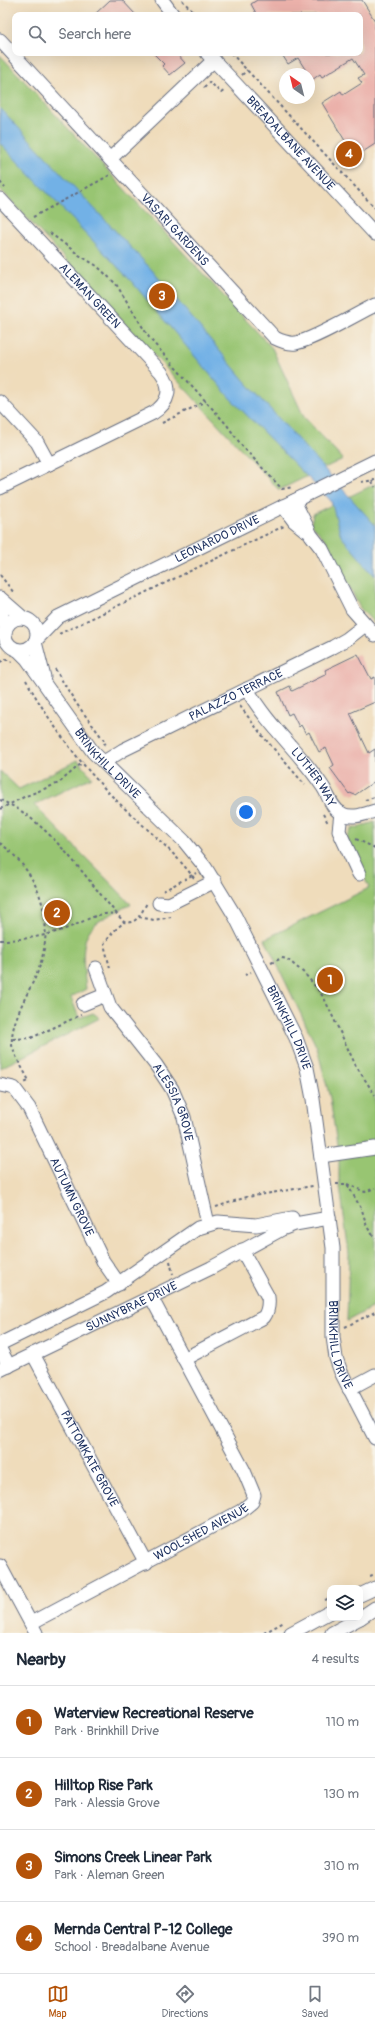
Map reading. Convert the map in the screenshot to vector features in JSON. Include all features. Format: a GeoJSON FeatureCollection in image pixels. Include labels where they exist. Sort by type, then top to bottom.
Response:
{"type":"FeatureCollection","features":[{"type":"Feature","properties":{"kind":"street"},"geometry":{"type":"LineString","coordinates":[[162,0],[171,12]]}},
{"type":"Feature","properties":{"kind":"street","name":"VASARI GARDENS"},"geometry":{"type":"LineString","coordinates":[[0,40],[12,53]]}},
{"type":"Feature","properties":{"kind":"street","name":"VASARI GARDENS"},"geometry":{"type":"LineString","coordinates":[[15,56],[275,338],[284,342],[296,342],[310,337],[375,305]]}},
{"type":"Feature","properties":{"kind":"street"},"geometry":{"type":"LineString","coordinates":[[110,159],[211,57]]}},
{"type":"Feature","properties":{"kind":"street","name":"BREADALBANE AVENUE"},"geometry":{"type":"LineString","coordinates":[[211,57],[375,234]]}},
{"type":"Feature","properties":{"kind":"street","name":"ALEMAN GREEN"},"geometry":{"type":"LineString","coordinates":[[3,194],[161,372],[168,383],[168,397],[160,409],[153,414],[50,464]]}},
{"type":"Feature","properties":{"kind":"street"},"geometry":{"type":"LineString","coordinates":[[0,402],[37,442],[50,464],[0,488]]}},
{"type":"Feature","properties":{"kind":"street","name":"LEONARDO DRIVE"},"geometry":{"type":"LineString","coordinates":[[35,641],[58,616],[375,461]]}},
{"type":"Feature","properties":{"kind":"street"},"geometry":{"type":"LineString","coordinates":[[298,499],[294,521],[311,535],[322,549],[352,609],[375,635]]}},
{"type":"Feature","properties":{"kind":"street"},"geometry":{"type":"LineString","coordinates":[[298,499],[311,535]]}},
{"type":"Feature","properties":{"kind":"street"},"geometry":{"type":"LineString","coordinates":[[0,598],[24,618],[30,620],[36,629],[35,641],[28,649],[0,650]]}},
{"type":"Feature","properties":{"kind":"street"},"geometry":{"type":"LineString","coordinates":[[0,610],[5,639],[8,644],[17,650]]}},
{"type":"Feature","properties":{"kind":"street","name":"LEONARDO DRIVE"},"geometry":{"type":"LineString","coordinates":[[24,618],[58,616]]}},
{"type":"Feature","properties":{"kind":"street"},"geometry":{"type":"LineString","coordinates":[[4,630],[13,619],[24,618]]}},
{"type":"Feature","properties":{"kind":"street","name":"PALAZZO TERRACE"},"geometry":{"type":"LineString","coordinates":[[104,762],[123,750],[347,639],[365,625]]}},
{"type":"Feature","properties":{"kind":"street","name":"BRINKHILL DRIVE"},"geometry":{"type":"LineString","coordinates":[[35,641],[46,684]]}},
{"type":"Feature","properties":{"kind":"street","name":"BRINKHILL DRIVE"},"geometry":{"type":"LineString","coordinates":[[17,650],[27,659],[46,684],[93,752],[184,841],[205,867],[215,881],[235,916],[296,1038],[307,1068],[329,1214],[334,1262],[333,1337],[336,1358],[349,1389],[375,1438]]}},
{"type":"Feature","properties":{"kind":"street","name":"LUTHER WAY"},"geometry":{"type":"LineString","coordinates":[[247,689],[263,715],[316,777],[330,802],[341,813],[338,826],[341,837],[359,874]]}},
{"type":"Feature","properties":{"kind":"street"},"geometry":{"type":"LineString","coordinates":[[341,813],[350,816],[375,811]]}},
{"type":"Feature","properties":{"kind":"street"},"geometry":{"type":"LineString","coordinates":[[157,898],[169,904],[215,881]]}},
{"type":"Feature","properties":{"kind":"street","name":"ALESSIA GROVE"},"geometry":{"type":"LineString","coordinates":[[96,968],[110,1007],[156,1065],[172,1089],[184,1117],[207,1218]]}},
{"type":"Feature","properties":{"kind":"street"},"geometry":{"type":"LineString","coordinates":[[85,1008],[105,995]]}},
{"type":"Feature","properties":{"kind":"street","name":"AUTUMN GROVE"},"geometry":{"type":"LineString","coordinates":[[0,1079],[7,1077],[18,1081],[26,1094],[29,1108]]}},
{"type":"Feature","properties":{"kind":"street","name":"AUTUMN GROVE"},"geometry":{"type":"LineString","coordinates":[[0,1085],[14,1088],[29,1108],[103,1261],[118,1284]]}},
{"type":"Feature","properties":{"kind":"street"},"geometry":{"type":"LineString","coordinates":[[321,1156],[375,1148]]}},
{"type":"Feature","properties":{"kind":"street","name":"SUNNYBRAE DRIVE"},"geometry":{"type":"LineString","coordinates":[[0,1344],[118,1284],[207,1218],[218,1222],[256,1225],[329,1214]]}},
{"type":"Feature","properties":{"kind":"street","name":"SUNNYBRAE DRIVE"},"geometry":{"type":"LineString","coordinates":[[4,1368],[211,1268],[262,1239],[295,1224],[329,1214]]}},
{"type":"Feature","properties":{"kind":"street"},"geometry":{"type":"LineString","coordinates":[[256,1225],[262,1239]]}},
{"type":"Feature","properties":{"kind":"street"},"geometry":{"type":"LineString","coordinates":[[184,1359],[264,1317],[267,1313],[269,1303],[268,1298],[242,1250]]}},
{"type":"Feature","properties":{"kind":"street","name":"WOOLSHED AVENUE"},"geometry":{"type":"LineString","coordinates":[[34,1628],[146,1563],[241,1511],[252,1502],[254,1495],[244,1471],[150,1297]]}},
{"type":"Feature","properties":{"kind":"street"},"geometry":{"type":"LineString","coordinates":[[0,1348],[4,1368]]}},
{"type":"Feature","properties":{"kind":"street","name":"PATTOMKATE GROVE"},"geometry":{"type":"LineString","coordinates":[[33,1354],[146,1563]]}},
{"type":"Feature","properties":{"kind":"street"},"geometry":{"type":"LineString","coordinates":[[349,1389],[375,1375]]}},
{"type":"Feature","properties":{"kind":"street"},"geometry":{"type":"LineString","coordinates":[[0,1566],[34,1628]]}},
{"type":"Feature","properties":{"kind":"street"},"geometry":{"type":"LineString","coordinates":[[363,1594],[375,1588]]}},
{"type":"Feature","properties":{"kind":"street"},"geometry":{"type":"LineString","coordinates":[[363,1616],[375,1608]]}},
{"type":"Feature","properties":{"kind":"street"},"geometry":{"type":"LineString","coordinates":[[291,1633],[327,1614]]}},
{"type":"Feature","properties":{"kind":"street"},"geometry":{"type":"LineString","coordinates":[[332,1633],[354,1621]]}},
{"type":"Feature","properties":{"kind":"path"},"geometry":{"type":"LineString","coordinates":[[182,0],[193,12]]}},
{"type":"Feature","properties":{"kind":"path"},"geometry":{"type":"LineString","coordinates":[[234,56],[375,208]]}},
{"type":"Feature","properties":{"kind":"path"},"geometry":{"type":"LineString","coordinates":[[199,92],[210,82],[221,94],[247,70]]}},
{"type":"Feature","properties":{"kind":"path"},"geometry":{"type":"LineString","coordinates":[[38,222],[32,217],[111,174],[115,178]]}},
{"type":"Feature","properties":{"kind":"path"},"geometry":{"type":"LineString","coordinates":[[0,182],[3,194]]}},
{"type":"Feature","properties":{"kind":"path"},"geometry":{"type":"LineString","coordinates":[[49,233],[108,275],[124,296],[131,311],[150,339],[227,426],[242,446],[282,489],[288,487],[301,487],[298,499]]}},
{"type":"Feature","properties":{"kind":"path"},"geometry":{"type":"LineString","coordinates":[[356,482],[374,480],[375,487]]}},
{"type":"Feature","properties":{"kind":"path"},"geometry":{"type":"LineString","coordinates":[[56,636],[294,521]]}},
{"type":"Feature","properties":{"kind":"path"},"geometry":{"type":"LineString","coordinates":[[0,575],[18,599]]}},
{"type":"Feature","properties":{"kind":"path"},"geometry":{"type":"LineString","coordinates":[[0,662],[6,659],[16,664],[27,659]]}},
{"type":"Feature","properties":{"kind":"path"},"geometry":{"type":"LineString","coordinates":[[0,809],[59,783],[93,752],[106,743],[76,703],[53,666]]}},
{"type":"Feature","properties":{"kind":"path"},"geometry":{"type":"LineString","coordinates":[[234,709],[241,705],[261,734],[306,786]]}},
{"type":"Feature","properties":{"kind":"path"},"geometry":{"type":"LineString","coordinates":[[0,800],[10,804],[36,824],[55,842],[124,922],[128,923],[135,921],[157,898],[205,867]]}},
{"type":"Feature","properties":{"kind":"path"},"geometry":{"type":"LineString","coordinates":[[320,809],[333,832],[341,837],[348,836],[374,847]]}},
{"type":"Feature","properties":{"kind":"path"},"geometry":{"type":"LineString","coordinates":[[0,843],[12,853],[32,877],[43,905],[45,935],[36,975],[20,1010],[13,1039],[14,1049],[29,1080]]}},
{"type":"Feature","properties":{"kind":"path"},"geometry":{"type":"LineString","coordinates":[[0,940],[45,935],[80,924],[102,913],[116,914]]}},
{"type":"Feature","properties":{"kind":"path"},"geometry":{"type":"LineString","coordinates":[[244,976],[282,958],[293,962],[324,998],[345,1047],[375,1095]]}},
{"type":"Feature","properties":{"kind":"path"},"geometry":{"type":"LineString","coordinates":[[13,1039],[31,1038],[85,1008]]}},
{"type":"Feature","properties":{"kind":"path"},"geometry":{"type":"LineString","coordinates":[[347,1184],[362,1210],[366,1227],[375,1238]]}},
{"type":"Feature","properties":{"kind":"path"},"geometry":{"type":"LineString","coordinates":[[325,1185],[347,1184],[365,1192],[375,1188]]}},
{"type":"Feature","properties":{"kind":"path"},"geometry":{"type":"LineString","coordinates":[[207,1218],[247,1197],[306,1187]]}},
{"type":"Feature","properties":{"kind":"path"},"geometry":{"type":"LineString","coordinates":[[345,1327],[375,1312]]}},
{"type":"Feature","properties":{"kind":"green space"},"geometry":{"type":"Polygon","coordinates":[[[0,55],[272,348],[304,417],[343,459],[279,490],[0,189],[0,55]]]}},
{"type":"Feature","properties":{"kind":"green space"},"geometry":{"type":"Polygon","coordinates":[[[375,484],[375,624],[360,608],[327,541],[311,524],[313,514],[375,484]]]}},
{"type":"Feature","properties":{"kind":"green space"},"geometry":{"type":"Polygon","coordinates":[[[78,760],[92,777],[34,805],[131,904],[98,922],[91,928],[84,944],[83,962],[86,989],[71,997],[79,1018],[93,1013],[100,1018],[0,1068],[0,771],[19,789],[78,760]]]}},
{"type":"Feature","properties":{"kind":"green space"},"geometry":{"type":"Polygon","coordinates":[[[375,822],[375,1306],[347,1321],[349,1254],[339,1179],[339,1158],[330,1098],[317,1048],[265,939],[369,888],[347,838],[352,829],[375,822]]]}},
{"type":"Feature","properties":{"kind":"water"},"geometry":{"type":"Polygon","coordinates":[[[0,108],[151,269],[244,380],[375,525],[375,576],[341,536],[331,501],[230,398],[132,282],[0,143],[0,108]]]}},
{"type":"Feature","properties":{"kind":"building"},"geometry":{"type":"Polygon","coordinates":[[[110,0],[122,0],[133,12],[97,12],[110,0]]]}},
{"type":"Feature","properties":{"kind":"building"},"geometry":{"type":"Polygon","coordinates":[[[257,0],[362,0],[375,21],[375,144],[355,157],[322,103],[341,91],[343,95],[362,83],[358,78],[364,75],[353,58],[322,77],[320,74],[315,78],[315,68],[304,68],[298,58],[288,64],[283,56],[363,56],[363,12],[255,12],[251,4],[257,0]]]}},
{"type":"Feature","properties":{"kind":"building"},"geometry":{"type":"Polygon","coordinates":[[[156,56],[179,56],[185,63],[170,75],[162,66],[164,64],[156,56]]]}},
{"type":"Feature","properties":{"kind":"building"},"geometry":{"type":"Polygon","coordinates":[[[358,654],[371,679],[375,677],[375,702],[350,713],[369,753],[375,749],[375,781],[355,795],[349,794],[330,768],[334,765],[326,748],[319,752],[309,732],[306,734],[301,725],[299,727],[292,713],[288,715],[278,692],[290,686],[292,691],[327,674],[325,670],[358,654]]]}},
{"type":"Feature","properties":{"kind":"place","name":"Mernda Central P-12 College"},"geometry":{"type":"Point","coordinates":[349,154]}},
{"type":"Feature","properties":{"kind":"place","name":"Simons Creek Linear Park"},"geometry":{"type":"Point","coordinates":[162,296]}},
{"type":"Feature","properties":{"kind":"place","name":"Hilltop Rise Park"},"geometry":{"type":"Point","coordinates":[57,913]}},
{"type":"Feature","properties":{"kind":"place","name":"Waterview Recreational Reserve"},"geometry":{"type":"Point","coordinates":[330,980]}}]}
